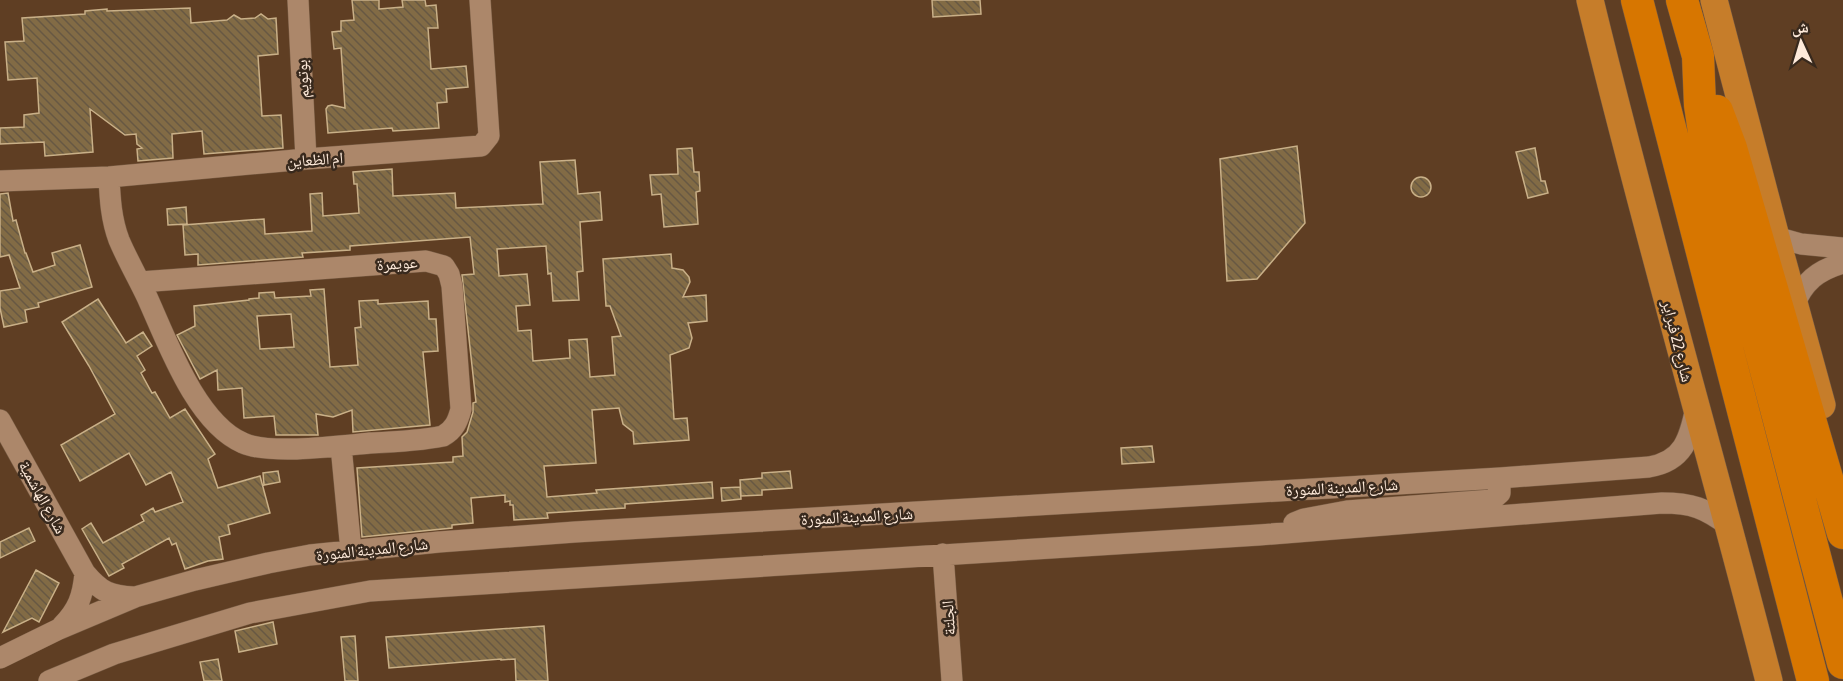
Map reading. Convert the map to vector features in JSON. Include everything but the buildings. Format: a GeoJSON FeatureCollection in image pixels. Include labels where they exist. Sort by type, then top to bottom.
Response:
{"type":"FeatureCollection","features":[{"type":"Feature","properties":{"kind":"highway"},"geometry":{"type":"LineString","coordinates":[[1637,0],[1813,681]]}},
{"type":"Feature","properties":{"kind":"highway"},"geometry":{"type":"LineString","coordinates":[[1682,0],[1698,56],[1731,148],[1843,533]]}},
{"type":"Feature","properties":{"kind":"highway"},"geometry":{"type":"LineString","coordinates":[[1698,56],[1700,105],[1705,139],[1843,663]]}},
{"type":"Feature","properties":{"kind":"main road","name":"شارع 22 فبراير"},"geometry":{"type":"LineString","coordinates":[[1590,0],[1619,122],[1769,681]]}},
{"type":"Feature","properties":{"kind":"main road"},"geometry":{"type":"LineString","coordinates":[[1714,0],[1794,306],[1843,482]]}},
{"type":"Feature","properties":{"kind":"street","name":"بوتويم"},"geometry":{"type":"LineString","coordinates":[[298,0],[306,159]]}},
{"type":"Feature","properties":{"kind":"street","name":"ام الظعاين"},"geometry":{"type":"LineString","coordinates":[[0,181],[109,177],[306,159],[476,148],[485,144],[489,136],[480,0]]}},
{"type":"Feature","properties":{"kind":"street","name":"عويمرة"},"geometry":{"type":"LineString","coordinates":[[109,177],[110,205],[119,239],[188,385],[209,415],[232,438],[245,445],[262,447],[341,446],[443,436],[448,434],[458,421],[461,409],[452,286],[450,274],[444,266],[426,261],[140,282]]}},
{"type":"Feature","properties":{"kind":"street"},"geometry":{"type":"LineString","coordinates":[[1776,237],[1801,244],[1843,248]]}},
{"type":"Feature","properties":{"kind":"street"},"geometry":{"type":"LineString","coordinates":[[1794,306],[1807,282],[1818,273],[1843,263]]}},
{"type":"Feature","properties":{"kind":"street","name":"شارع المدينة المنورة"},"geometry":{"type":"LineString","coordinates":[[0,658],[59,629],[135,597],[195,580],[310,555],[587,532],[1500,478],[1662,465],[1673,459],[1684,446],[1690,435],[1695,408]]}},
{"type":"Feature","properties":{"kind":"street","name":"شارع الهاشمية"},"geometry":{"type":"LineString","coordinates":[[0,420],[85,573],[98,588],[115,596],[135,597]]}},
{"type":"Feature","properties":{"kind":"street"},"geometry":{"type":"LineString","coordinates":[[341,446],[351,551]]}},
{"type":"Feature","properties":{"kind":"street"},"geometry":{"type":"LineString","coordinates":[[1259,535],[1304,519],[1326,514],[1492,500],[1500,493],[1500,478]]}},
{"type":"Feature","properties":{"kind":"street"},"geometry":{"type":"LineString","coordinates":[[49,681],[81,674],[114,654],[250,613],[370,591],[1259,535],[1662,502],[1700,507],[1729,526]]}},
{"type":"Feature","properties":{"kind":"street","name":"الجلتة"},"geometry":{"type":"LineString","coordinates":[[944,554],[952,681]]}},
{"type":"Feature","properties":{"kind":"street"},"geometry":{"type":"LineString","coordinates":[[59,629],[74,614],[83,595],[85,573]]}}]}
